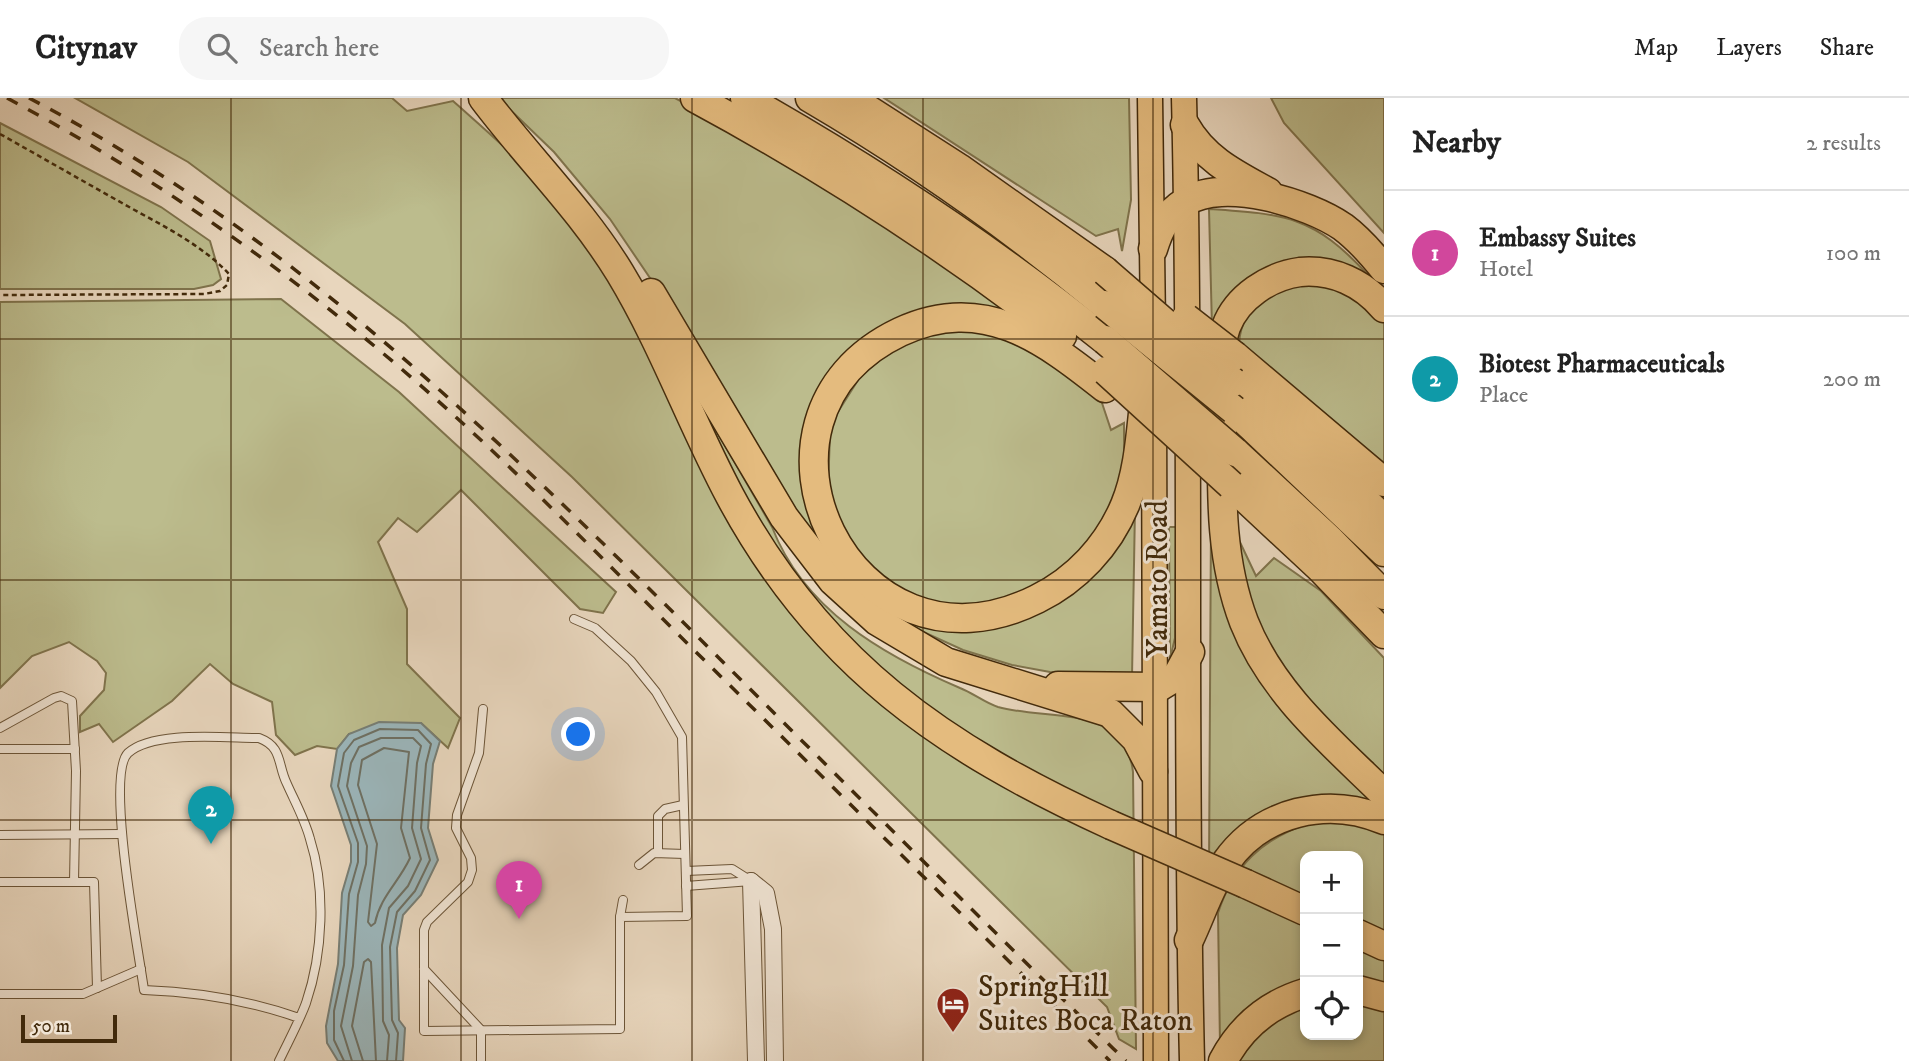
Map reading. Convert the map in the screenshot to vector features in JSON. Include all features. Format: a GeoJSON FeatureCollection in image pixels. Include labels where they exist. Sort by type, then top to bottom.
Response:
{"type":"FeatureCollection","features":[{"type":"Feature","properties":{"kind":"highway"},"geometry":{"type":"LineString","coordinates":[[483,98],[551,163],[618,246],[665,314],[783,517],[832,581],[877,621],[912,644],[963,668],[1110,713],[1136,739],[1153,771]]}},
{"type":"Feature","properties":{"kind":"highway"},"geometry":{"type":"LineString","coordinates":[[483,98],[517,143],[575,208],[606,251],[647,321],[744,520],[784,580],[825,631],[880,686],[943,735],[1016,780],[1300,909]]}},
{"type":"Feature","properties":{"kind":"highway"},"geometry":{"type":"LineString","coordinates":[[695,98],[813,166],[979,274],[1231,485],[1320,568],[1384,634]]}},
{"type":"Feature","properties":{"kind":"highway"},"geometry":{"type":"LineString","coordinates":[[745,98],[869,171],[1105,340],[1235,452],[1331,540],[1384,595]]}},
{"type":"Feature","properties":{"kind":"highway"},"geometry":{"type":"LineString","coordinates":[[810,98],[942,182],[1057,265],[1234,410],[1384,552]]}},
{"type":"Feature","properties":{"kind":"highway"},"geometry":{"type":"LineString","coordinates":[[850,98],[959,167],[1105,271],[1384,482]]}},
{"type":"Feature","properties":{"kind":"highway"},"geometry":{"type":"LineString","coordinates":[[1184,112],[1197,144],[1217,163],[1279,198],[1311,209],[1342,227],[1361,242],[1384,269]]}},
{"type":"Feature","properties":{"kind":"highway"},"geometry":{"type":"LineString","coordinates":[[1153,249],[1164,220],[1187,200],[1213,194],[1279,198]]}},
{"type":"Feature","properties":{"kind":"highway"},"geometry":{"type":"LineString","coordinates":[[1384,308],[1365,289],[1336,275],[1307,272],[1281,277],[1253,292],[1230,318],[1221,364],[1224,538],[1231,578],[1245,624],[1269,671],[1291,700],[1384,794]]}},
{"type":"Feature","properties":{"kind":"highway"},"geometry":{"type":"LineString","coordinates":[[1106,380],[1046,342],[1013,327],[986,320],[959,318],[929,322],[885,340],[862,357],[843,379],[827,406],[817,433],[814,461],[816,490],[824,520],[835,544],[851,566],[878,590],[898,602],[932,614],[955,617],[994,614],[1026,605],[1053,591],[1098,551],[1126,502],[1134,472],[1153,338]]}},
{"type":"Feature","properties":{"kind":"highway"},"geometry":{"type":"LineString","coordinates":[[1234,369],[1275,415],[1384,519]]}},
{"type":"Feature","properties":{"kind":"highway"},"geometry":{"type":"LineString","coordinates":[[1013,683],[1154,688],[1165,685],[1177,676],[1190,652]]}},
{"type":"Feature","properties":{"kind":"highway"},"geometry":{"type":"LineString","coordinates":[[1189,940],[1226,864],[1247,839],[1262,828],[1293,813],[1316,808],[1354,811],[1384,820]]}},
{"type":"Feature","properties":{"kind":"highway"},"geometry":{"type":"LineString","coordinates":[[1363,936],[1384,946]]}},
{"type":"Feature","properties":{"kind":"highway"},"geometry":{"type":"LineString","coordinates":[[1363,991],[1384,996]]}},
{"type":"Feature","properties":{"kind":"highway"},"geometry":{"type":"LineString","coordinates":[[1223,1061],[1236,1041],[1259,1016],[1300,995]]}},
{"type":"Feature","properties":{"kind":"main road","name":"Yamato Road"},"geometry":{"type":"LineString","coordinates":[[1150,98],[1156,1061]]}},
{"type":"Feature","properties":{"kind":"main road","name":"Yamato Road"},"geometry":{"type":"LineString","coordinates":[[1184,112],[1187,200],[1189,940],[1192,1061]]}},
{"type":"Feature","properties":{"kind":"street"},"geometry":{"type":"LineString","coordinates":[[751,881],[756,1061]]}},
{"type":"Feature","properties":{"kind":"street"},"geometry":{"type":"LineString","coordinates":[[751,881],[766,893],[774,929],[775,1061]]}},
{"type":"Feature","properties":{"kind":"lane"},"geometry":{"type":"LineString","coordinates":[[573,619],[596,628],[631,661],[674,720],[682,737],[687,916],[620,917]]}},
{"type":"Feature","properties":{"kind":"lane"},"geometry":{"type":"LineString","coordinates":[[0,728],[54,698],[68,697],[72,701],[75,749],[74,882]]}},
{"type":"Feature","properties":{"kind":"lane"},"geometry":{"type":"LineString","coordinates":[[483,709],[480,753],[457,815],[456,828],[471,858],[472,870],[468,881],[427,922],[424,1031],[620,1029],[620,917],[623,901]]}},
{"type":"Feature","properties":{"kind":"lane"},"geometry":{"type":"LineString","coordinates":[[279,1061],[299,1018],[317,955],[317,878],[311,839],[284,777],[278,750],[271,743],[259,738],[153,740],[128,753],[119,774],[122,834],[144,990],[180,991],[222,998],[299,1018]]}},
{"type":"Feature","properties":{"kind":"lane"},"geometry":{"type":"LineString","coordinates":[[0,750],[75,749]]}},
{"type":"Feature","properties":{"kind":"lane"},"geometry":{"type":"LineString","coordinates":[[658,853],[657,816],[665,809],[683,805]]}},
{"type":"Feature","properties":{"kind":"lane"},"geometry":{"type":"LineString","coordinates":[[0,835],[122,834]]}},
{"type":"Feature","properties":{"kind":"lane"},"geometry":{"type":"LineString","coordinates":[[639,865],[658,853],[685,854]]}},
{"type":"Feature","properties":{"kind":"lane"},"geometry":{"type":"LineString","coordinates":[[686,870],[732,869],[751,881]]}},
{"type":"Feature","properties":{"kind":"lane"},"geometry":{"type":"LineString","coordinates":[[687,886],[751,881]]}},
{"type":"Feature","properties":{"kind":"lane"},"geometry":{"type":"LineString","coordinates":[[0,882],[94,882],[97,988]]}},
{"type":"Feature","properties":{"kind":"lane"},"geometry":{"type":"LineString","coordinates":[[0,995],[83,995],[141,969]]}},
{"type":"Feature","properties":{"kind":"lane"},"geometry":{"type":"LineString","coordinates":[[424,969],[481,1030],[481,1061]]}},
{"type":"Feature","properties":{"kind":"path"},"geometry":{"type":"LineString","coordinates":[[0,134],[160,222],[215,259],[229,274],[227,285],[220,291],[204,294],[0,295]]}},
{"type":"Feature","properties":{"kind":"green space"},"geometry":{"type":"Polygon","coordinates":[[[75,98],[392,98],[407,111],[453,101],[487,131],[550,194],[587,242],[651,355],[695,453],[724,507],[763,569],[796,614],[834,656],[875,694],[966,760],[1065,814],[1116,837],[1116,815],[1018,770],[949,729],[878,672],[846,640],[788,571],[762,533],[731,480],[685,390],[672,361],[675,359],[786,556],[804,583],[825,606],[849,626],[903,661],[993,705],[1011,710],[1079,718],[1109,729],[1124,745],[1133,772],[1136,1049],[1119,1039],[1107,1007],[572,477],[405,324],[188,162],[75,98]]]}},
{"type":"Feature","properties":{"kind":"green space"},"geometry":{"type":"Polygon","coordinates":[[[498,98],[675,98],[796,164],[1017,311],[919,315],[809,431],[852,581],[1009,621],[1135,508],[1132,677],[1050,672],[1012,665],[963,650],[884,614],[821,553],[690,337],[610,219],[554,152],[498,98]]]}},
{"type":"Feature","properties":{"kind":"green space"},"geometry":{"type":"Polygon","coordinates":[[[884,98],[1129,98],[1131,200],[1122,251],[1118,229],[1096,236],[884,98]]]}},
{"type":"Feature","properties":{"kind":"green space"},"geometry":{"type":"Polygon","coordinates":[[[1271,98],[1384,98],[1384,233],[1284,123],[1271,98]]]}},
{"type":"Feature","properties":{"kind":"green space"},"geometry":{"type":"Polygon","coordinates":[[[0,123],[161,207],[210,241],[221,279],[213,285],[194,289],[0,289],[0,123]]]}},
{"type":"Feature","properties":{"kind":"green space"},"geometry":{"type":"Polygon","coordinates":[[[1209,209],[1259,213],[1297,222],[1331,240],[1368,275],[1330,264],[1212,328],[1209,209]]]}},
{"type":"Feature","properties":{"kind":"green space"},"geometry":{"type":"Polygon","coordinates":[[[1303,280],[1321,280],[1367,302],[1384,322],[1384,463],[1239,344],[1242,327],[1256,306],[1303,280]]]}},
{"type":"Feature","properties":{"kind":"green space"},"geometry":{"type":"Polygon","coordinates":[[[281,299],[399,392],[616,592],[603,613],[580,609],[461,490],[417,532],[398,518],[378,542],[407,609],[407,664],[460,718],[448,748],[421,723],[349,734],[337,749],[317,746],[295,755],[276,735],[272,702],[233,684],[210,664],[172,701],[113,742],[99,724],[80,732],[80,716],[104,690],[106,673],[97,661],[69,642],[32,656],[0,688],[0,302],[281,299]]]}},
{"type":"Feature","properties":{"kind":"green space"},"geometry":{"type":"Polygon","coordinates":[[[966,329],[1021,341],[1102,403],[1111,430],[1124,423],[1124,462],[1119,501],[1069,569],[1006,603],[940,607],[880,582],[833,519],[828,488],[830,435],[836,415],[860,377],[892,350],[932,333],[966,329]]]}},
{"type":"Feature","properties":{"kind":"green space"},"geometry":{"type":"Polygon","coordinates":[[[1211,520],[1227,598],[1382,804],[1334,798],[1209,872],[1211,520]]]}},
{"type":"Feature","properties":{"kind":"green space"},"geometry":{"type":"Polygon","coordinates":[[[1169,527],[1176,527],[1175,638],[1170,659],[1169,527]]]}},
{"type":"Feature","properties":{"kind":"green space"},"geometry":{"type":"Polygon","coordinates":[[[1238,538],[1256,576],[1274,558],[1321,591],[1384,658],[1384,784],[1293,688],[1246,601],[1238,538]]]}},
{"type":"Feature","properties":{"kind":"green space"},"geometry":{"type":"Polygon","coordinates":[[[1310,823],[1350,823],[1384,834],[1384,937],[1363,926],[1363,851],[1300,851],[1300,990],[1220,1045],[1218,913],[1224,896],[1241,868],[1264,846],[1293,829],[1310,823]]]}},
{"type":"Feature","properties":{"kind":"green space"},"geometry":{"type":"Polygon","coordinates":[[[1363,946],[1384,956],[1384,991],[1363,986],[1363,946]]]}},
{"type":"Feature","properties":{"kind":"green space"},"geometry":{"type":"Polygon","coordinates":[[[1363,1002],[1384,1008],[1384,1061],[1235,1061],[1257,1033],[1300,1006],[1300,1040],[1363,1040],[1363,1002]]]}},
{"type":"Feature","properties":{"kind":"water"},"geometry":{"type":"Polygon","coordinates":[[[379,722],[421,723],[440,741],[433,764],[428,828],[438,860],[421,895],[403,915],[397,948],[399,1020],[405,1028],[403,1061],[338,1061],[327,1043],[326,1026],[338,964],[342,893],[351,862],[351,845],[331,786],[337,749],[349,734],[379,722]]]}},
{"type":"Feature","properties":{"kind":"railway"},"geometry":{"type":"LineString","coordinates":[[7,98],[107,155],[203,216],[296,283],[385,355],[465,425],[543,499],[1110,1061]]}},
{"type":"Feature","properties":{"kind":"railway"},"geometry":{"type":"LineString","coordinates":[[29,98],[124,152],[215,211],[301,274],[464,412],[620,560],[1126,1061]]}},
{"type":"Feature","properties":{"kind":"place","name":"Biotest Pharmaceuticals"},"geometry":{"type":"Point","coordinates":[211,844]}},
{"type":"Feature","properties":{"kind":"place","name":"Embassy Suites"},"geometry":{"type":"Point","coordinates":[519,919]}},
{"type":"Feature","properties":{"kind":"place","name":"SpringHill Suites Boca Raton"},"geometry":{"type":"Point","coordinates":[953,1034]}}]}
